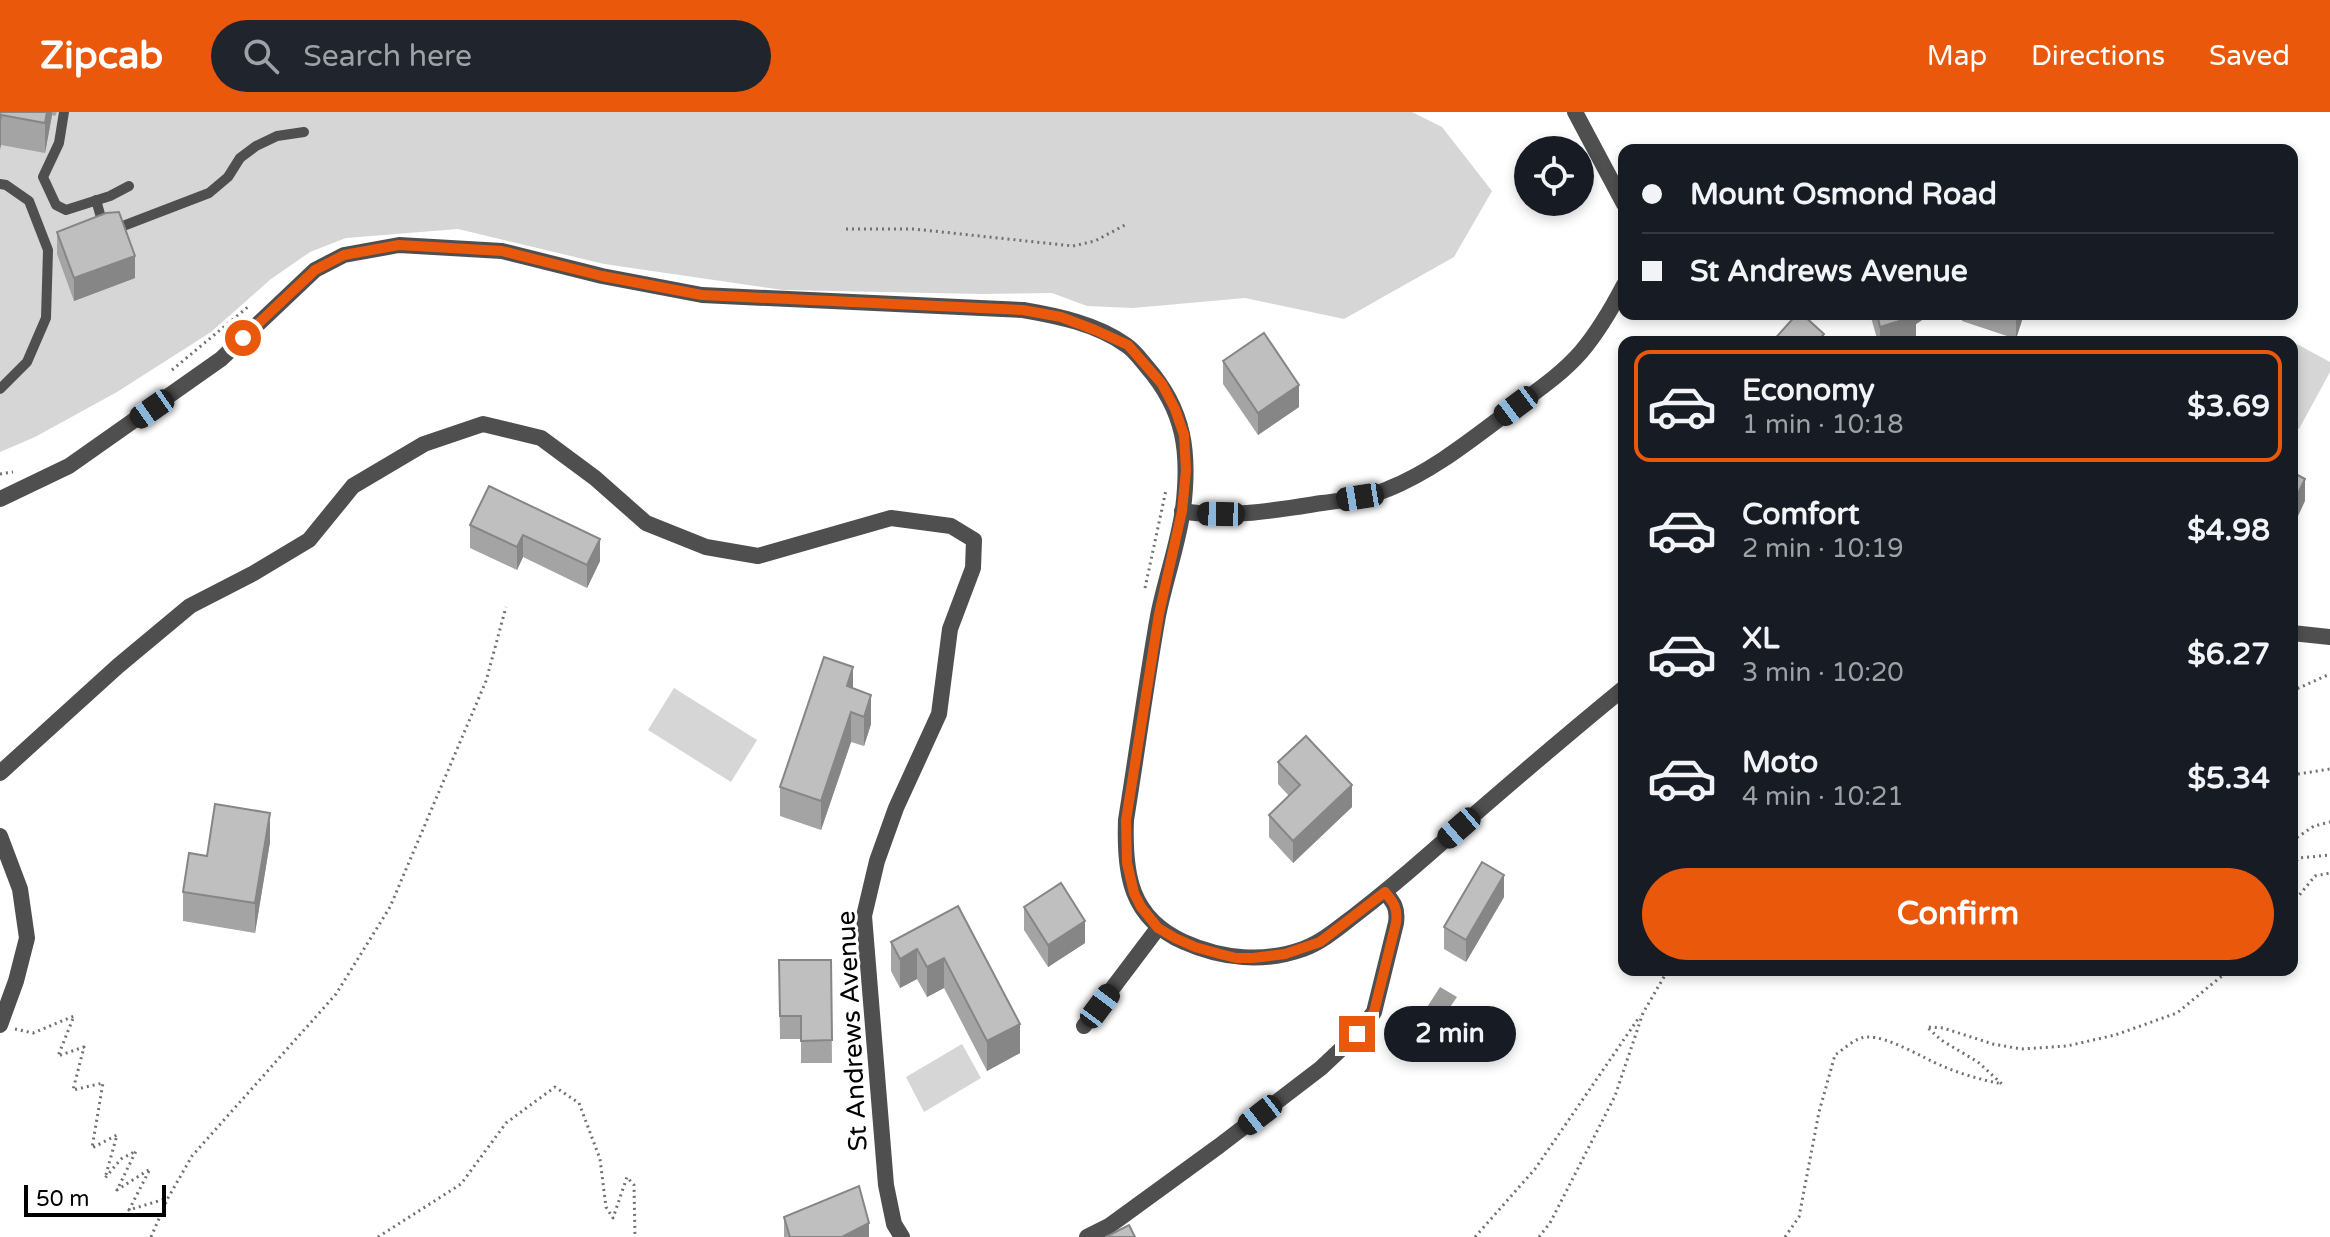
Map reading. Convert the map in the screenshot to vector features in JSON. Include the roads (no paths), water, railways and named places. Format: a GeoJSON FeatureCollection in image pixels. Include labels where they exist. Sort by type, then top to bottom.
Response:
{"type":"FeatureCollection","features":[{"type":"Feature","properties":{"kind":"street"},"geometry":{"type":"LineString","coordinates":[[1575,112],[1618,193]]}},
{"type":"Feature","properties":{"kind":"street"},"geometry":{"type":"LineString","coordinates":[[0,499],[69,466],[221,359],[315,270],[344,255],[399,245],[502,251],[602,276],[702,295],[1023,310],[1061,317],[1128,345],[1162,384],[1184,435],[1186,470],[1182,511],[1159,614],[1126,820],[1125,844],[1130,880],[1141,907],[1158,928],[1195,947],[1236,958],[1285,954],[1320,942],[1385,892],[1618,693]]}},
{"type":"Feature","properties":{"kind":"street"},"geometry":{"type":"LineString","coordinates":[[1182,511],[1221,514],[1303,506],[1360,497],[1411,479],[1555,377],[1591,339],[1618,295]]}},
{"type":"Feature","properties":{"kind":"street","name":"St Andrews Avenue"},"geometry":{"type":"LineString","coordinates":[[0,773],[118,666],[190,606],[309,540],[353,486],[424,444],[483,424],[541,438],[595,478],[646,523],[706,547],[758,556],[891,518],[951,526],[974,540],[973,568],[950,629],[939,714],[896,808],[877,861],[864,916],[886,1185],[894,1224],[902,1237]]}},
{"type":"Feature","properties":{"kind":"street"},"geometry":{"type":"LineString","coordinates":[[2298,634],[2330,637]]}},
{"type":"Feature","properties":{"kind":"street"},"geometry":{"type":"LineString","coordinates":[[0,836],[20,889],[27,938],[0,1025]]}},
{"type":"Feature","properties":{"kind":"street"},"geometry":{"type":"LineString","coordinates":[[1087,1237],[1109,1226],[1219,1146],[1321,1068],[1357,1034],[1374,1012],[1396,923],[1395,903],[1385,892]]}},
{"type":"Feature","properties":{"kind":"street"},"geometry":{"type":"LineString","coordinates":[[1084,1026],[1158,928]]}},
{"type":"Feature","properties":{"kind":"lane"},"geometry":{"type":"LineString","coordinates":[[64,112],[59,143],[43,177],[56,205],[66,210],[110,196],[129,186]]}},
{"type":"Feature","properties":{"kind":"lane"},"geometry":{"type":"LineString","coordinates":[[96,200],[104,228],[123,226],[209,193],[228,177],[240,158],[256,146],[277,136],[304,132]]}},
{"type":"Feature","properties":{"kind":"lane"},"geometry":{"type":"LineString","coordinates":[[0,184],[29,201],[48,250],[46,318],[27,362],[0,389]]}}]}
